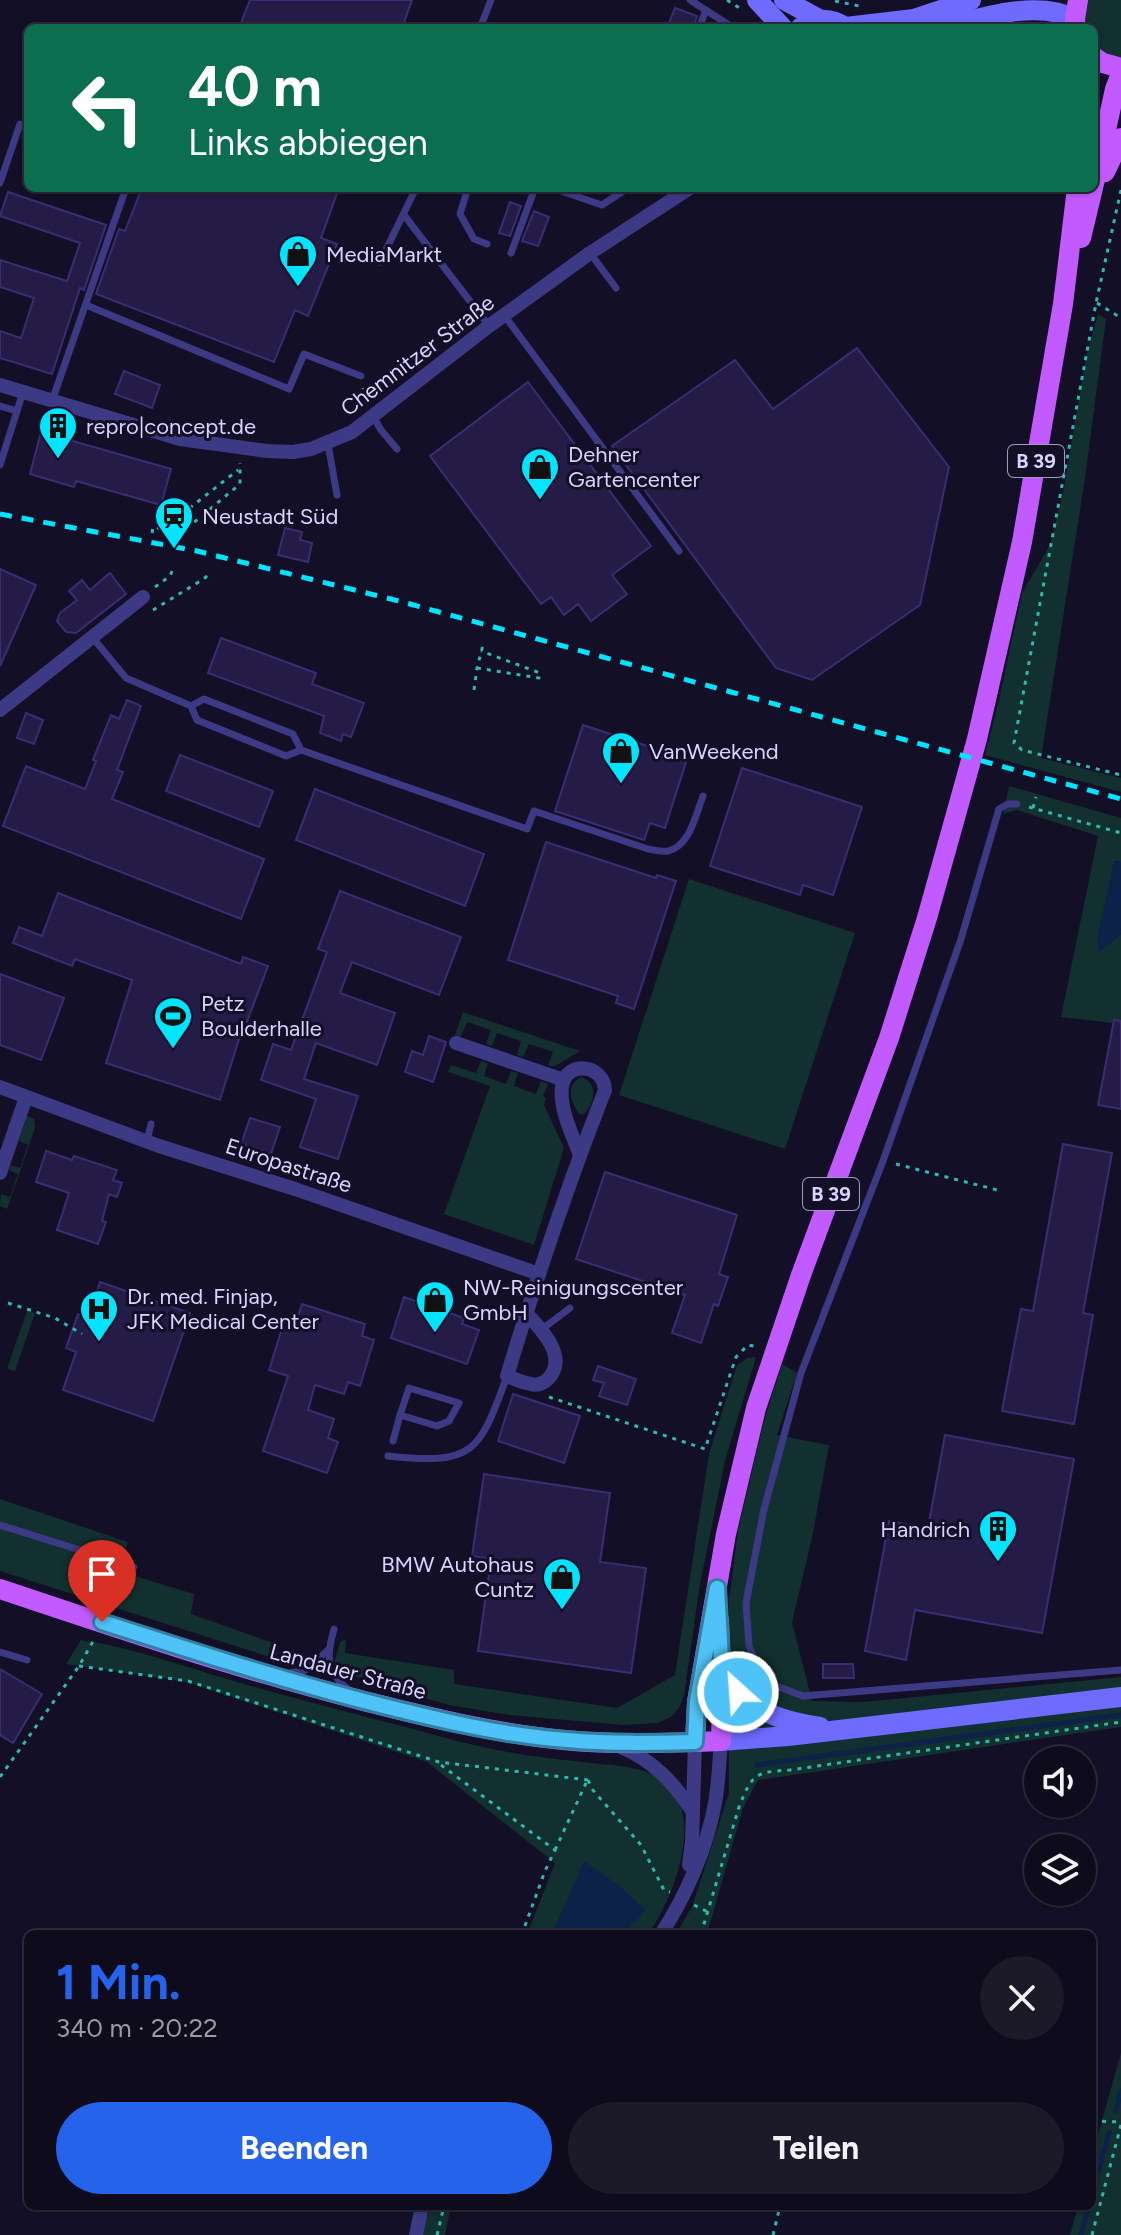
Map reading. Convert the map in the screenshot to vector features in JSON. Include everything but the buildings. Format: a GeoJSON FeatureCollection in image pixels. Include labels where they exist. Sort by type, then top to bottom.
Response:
{"type":"FeatureCollection","features":[{"type":"Feature","properties":{"kind":"main road"},"geometry":{"type":"LineString","coordinates":[[757,0],[779,24]]}},
{"type":"Feature","properties":{"kind":"main road"},"geometry":{"type":"LineString","coordinates":[[784,0],[819,19]]}},
{"type":"Feature","properties":{"kind":"main road"},"geometry":{"type":"LineString","coordinates":[[937,14],[971,0]]}},
{"type":"Feature","properties":{"kind":"main road"},"geometry":{"type":"LineString","coordinates":[[878,24],[937,14],[997,12],[1036,5],[1061,9],[1076,16]]}},
{"type":"Feature","properties":{"kind":"main road"},"geometry":{"type":"LineString","coordinates":[[806,24],[829,19],[840,24]]}},
{"type":"Feature","properties":{"kind":"main road"},"geometry":{"type":"LineString","coordinates":[[1098,61],[1121,71]]}},
{"type":"Feature","properties":{"kind":"main road","name":"B 39"},"geometry":{"type":"LineString","coordinates":[[1098,168],[1121,71]]}},
{"type":"Feature","properties":{"kind":"main road","name":"B 39"},"geometry":{"type":"LineString","coordinates":[[1098,189],[1121,138]]}},
{"type":"Feature","properties":{"kind":"main road","name":"B 39"},"geometry":{"type":"LineString","coordinates":[[695,1742],[697,1702],[740,1469],[773,1351],[889,1038],[958,811],[990,684],[1022,542],[1063,304],[1077,192]]}},
{"type":"Feature","properties":{"kind":"main road","name":"B 39"},"geometry":{"type":"LineString","coordinates":[[1063,304],[1093,192]]}},
{"type":"Feature","properties":{"kind":"main road","name":"B 39"},"geometry":{"type":"LineString","coordinates":[[1089,209],[1097,192]]}},
{"type":"Feature","properties":{"kind":"main road","name":"B 39"},"geometry":{"type":"LineString","coordinates":[[717,1588],[721,1741]]}},
{"type":"Feature","properties":{"kind":"main road","name":"Landauer Straße"},"geometry":{"type":"LineString","coordinates":[[0,1589],[262,1673],[415,1715],[509,1733],[566,1740],[611,1743],[721,1741]]}},
{"type":"Feature","properties":{"kind":"main road"},"geometry":{"type":"LineString","coordinates":[[721,1659],[738,1692],[768,1713],[816,1727],[844,1730]]}},
{"type":"Feature","properties":{"kind":"main road"},"geometry":{"type":"LineString","coordinates":[[721,1741],[844,1730],[1121,1697]]}},
{"type":"Feature","properties":{"kind":"street","name":"Chemnitzer Straße"},"geometry":{"type":"LineString","coordinates":[[0,385],[180,439],[293,452],[328,444],[352,432],[590,253],[684,192]]}},
{"type":"Feature","properties":{"kind":"street"},"geometry":{"type":"LineString","coordinates":[[0,710],[143,597]]}},
{"type":"Feature","properties":{"kind":"street"},"geometry":{"type":"LineString","coordinates":[[456,1043],[564,1080]]}},
{"type":"Feature","properties":{"kind":"street"},"geometry":{"type":"LineString","coordinates":[[526,1313],[554,1351],[555,1366],[542,1384],[533,1385],[507,1376],[526,1313],[539,1274],[605,1090],[605,1082],[599,1074],[582,1068],[573,1070],[564,1080],[562,1101],[580,1155]]}},
{"type":"Feature","properties":{"kind":"street","name":"Europastraße"},"geometry":{"type":"LineString","coordinates":[[0,1087],[147,1141],[539,1274]]}},
{"type":"Feature","properties":{"kind":"street"},"geometry":{"type":"LineString","coordinates":[[0,1173],[26,1097]]}},
{"type":"Feature","properties":{"kind":"street"},"geometry":{"type":"LineString","coordinates":[[663,1930],[702,1848],[714,1807],[721,1741]]}},
{"type":"Feature","properties":{"kind":"street"},"geometry":{"type":"LineString","coordinates":[[681,1898],[692,1842],[695,1742]]}},
{"type":"Feature","properties":{"kind":"street"},"geometry":{"type":"LineString","coordinates":[[611,1743],[637,1753],[659,1769],[678,1789],[693,1812]]}},
{"type":"Feature","properties":{"kind":"street"},"geometry":{"type":"LineString","coordinates":[[416,2235],[421,2210]]}},
{"type":"Feature","properties":{"kind":"lane"},"geometry":{"type":"LineString","coordinates":[[482,24],[491,0]]}},
{"type":"Feature","properties":{"kind":"lane"},"geometry":{"type":"LineString","coordinates":[[690,0],[728,24]]}},
{"type":"Feature","properties":{"kind":"lane"},"geometry":{"type":"LineString","coordinates":[[701,24],[706,10]]}},
{"type":"Feature","properties":{"kind":"lane"},"geometry":{"type":"LineString","coordinates":[[716,24],[719,17]]}},
{"type":"Feature","properties":{"kind":"lane"},"geometry":{"type":"LineString","coordinates":[[0,183],[20,124]]}},
{"type":"Feature","properties":{"kind":"lane"},"geometry":{"type":"LineString","coordinates":[[52,401],[125,192]]}},
{"type":"Feature","properties":{"kind":"lane"},"geometry":{"type":"LineString","coordinates":[[380,262],[414,192]]}},
{"type":"Feature","properties":{"kind":"lane"},"geometry":{"type":"LineString","coordinates":[[467,192],[460,214],[474,239],[487,244]]}},
{"type":"Feature","properties":{"kind":"lane"},"geometry":{"type":"LineString","coordinates":[[511,253],[534,192]]}},
{"type":"Feature","properties":{"kind":"lane"},"geometry":{"type":"LineString","coordinates":[[564,192],[602,205],[622,192]]}},
{"type":"Feature","properties":{"kind":"lane"},"geometry":{"type":"LineString","coordinates":[[584,199],[587,192]]}},
{"type":"Feature","properties":{"kind":"lane"},"geometry":{"type":"LineString","coordinates":[[404,215],[489,326]]}},
{"type":"Feature","properties":{"kind":"lane"},"geometry":{"type":"LineString","coordinates":[[590,253],[616,288]]}},
{"type":"Feature","properties":{"kind":"lane"},"geometry":{"type":"LineString","coordinates":[[86,305],[289,389],[304,354],[361,376]]}},
{"type":"Feature","properties":{"kind":"lane"},"geometry":{"type":"LineString","coordinates":[[504,315],[679,551]]}},
{"type":"Feature","properties":{"kind":"lane"},"geometry":{"type":"LineString","coordinates":[[0,465],[23,392]]}},
{"type":"Feature","properties":{"kind":"lane"},"geometry":{"type":"LineString","coordinates":[[0,406],[17,411]]}},
{"type":"Feature","properties":{"kind":"lane"},"geometry":{"type":"LineString","coordinates":[[373,416],[397,449]]}},
{"type":"Feature","properties":{"kind":"lane"},"geometry":{"type":"LineString","coordinates":[[328,444],[337,495]]}},
{"type":"Feature","properties":{"kind":"lane"},"geometry":{"type":"LineString","coordinates":[[92,637],[126,678],[191,706],[197,720],[286,756],[301,750],[527,829],[534,811],[648,849],[666,852],[681,846],[703,796]]}},
{"type":"Feature","properties":{"kind":"lane"},"geometry":{"type":"LineString","coordinates":[[191,706],[204,699],[293,734],[301,750]]}},
{"type":"Feature","properties":{"kind":"lane"},"geometry":{"type":"LineString","coordinates":[[1017,804],[1008,804],[999,809],[961,939],[883,1161],[801,1373],[764,1509],[746,1603],[749,1646],[758,1668],[771,1684],[803,1696],[1121,1670]]}},
{"type":"Feature","properties":{"kind":"lane"},"geometry":{"type":"LineString","coordinates":[[147,1141],[151,1124]]}},
{"type":"Feature","properties":{"kind":"lane"},"geometry":{"type":"LineString","coordinates":[[541,1330],[570,1308]]}},
{"type":"Feature","properties":{"kind":"lane"},"geometry":{"type":"LineString","coordinates":[[388,1456],[439,1460],[457,1456],[477,1443],[492,1419],[507,1376]]}},
{"type":"Feature","properties":{"kind":"lane"},"geometry":{"type":"LineString","coordinates":[[393,1441],[400,1415],[409,1388],[459,1403],[449,1421],[437,1426],[400,1415]]}},
{"type":"Feature","properties":{"kind":"lane"},"geometry":{"type":"LineString","coordinates":[[0,1525],[134,1567]]}},
{"type":"Feature","properties":{"kind":"lane"},"geometry":{"type":"LineString","coordinates":[[334,1629],[328,1650],[334,1675],[364,1701]]}},
{"type":"Feature","properties":{"kind":"lane"},"geometry":{"type":"LineString","coordinates":[[262,1673],[306,1670],[328,1650]]}},
{"type":"Feature","properties":{"kind":"lane"},"geometry":{"type":"LineString","coordinates":[[0,1652],[27,1660]]}},
{"type":"Feature","properties":{"kind":"path"},"geometry":{"type":"LineString","coordinates":[[1121,190],[1096,303],[1014,743],[1022,750],[1121,775]]}},
{"type":"Feature","properties":{"kind":"path"},"geometry":{"type":"LineString","coordinates":[[1096,303],[1121,318]]}},
{"type":"Feature","properties":{"kind":"path"},"geometry":{"type":"LineString","coordinates":[[179,535],[240,484],[242,448]]}},
{"type":"Feature","properties":{"kind":"path"},"geometry":{"type":"LineString","coordinates":[[152,533],[153,527],[163,529],[239,469]]}},
{"type":"Feature","properties":{"kind":"path"},"geometry":{"type":"LineString","coordinates":[[143,597],[170,576],[173,569]]}},
{"type":"Feature","properties":{"kind":"path"},"geometry":{"type":"LineString","coordinates":[[153,610],[202,580],[208,572]]}},
{"type":"Feature","properties":{"kind":"path"},"geometry":{"type":"LineString","coordinates":[[474,690],[483,645]]}},
{"type":"Feature","properties":{"kind":"path"},"geometry":{"type":"LineString","coordinates":[[477,668],[539,678],[540,673],[481,651]]}},
{"type":"Feature","properties":{"kind":"path"},"geometry":{"type":"LineString","coordinates":[[1044,762],[1045,756]]}},
{"type":"Feature","properties":{"kind":"path"},"geometry":{"type":"LineString","coordinates":[[1033,808],[1036,797]]}},
{"type":"Feature","properties":{"kind":"path"},"geometry":{"type":"LineString","coordinates":[[1017,804],[1121,833]]}},
{"type":"Feature","properties":{"kind":"path"},"geometry":{"type":"LineString","coordinates":[[883,1161],[1001,1191]]}},
{"type":"Feature","properties":{"kind":"path"},"geometry":{"type":"LineString","coordinates":[[8,1303],[55,1318],[82,1334]]}},
{"type":"Feature","properties":{"kind":"path"},"geometry":{"type":"LineString","coordinates":[[533,1385],[553,1399],[705,1449],[736,1357],[748,1345],[773,1351]]}},
{"type":"Feature","properties":{"kind":"path"},"geometry":{"type":"LineString","coordinates":[[0,1777],[79,1666],[102,1622]]}},
{"type":"Feature","properties":{"kind":"path"},"geometry":{"type":"LineString","coordinates":[[79,1666],[188,1681],[439,1762],[588,1780]]}},
{"type":"Feature","properties":{"kind":"path"},"geometry":{"type":"LineString","coordinates":[[702,1930],[746,1789],[755,1777],[764,1772],[1121,1722]]}},
{"type":"Feature","properties":{"kind":"path"},"geometry":{"type":"LineString","coordinates":[[439,1762],[555,1850]]}},
{"type":"Feature","properties":{"kind":"path"},"geometry":{"type":"LineString","coordinates":[[588,1780],[592,1789],[641,1845],[664,1890],[708,1912]]}},
{"type":"Feature","properties":{"kind":"path"},"geometry":{"type":"LineString","coordinates":[[523,1930],[545,1871],[588,1780]]}},
{"type":"Feature","properties":{"kind":"path"},"geometry":{"type":"LineString","coordinates":[[1092,2235],[1121,2124],[1096,2121]]}},
{"type":"Feature","properties":{"kind":"path"},"geometry":{"type":"LineString","coordinates":[[437,2235],[443,2210]]}},
{"type":"Feature","properties":{"kind":"path"},"geometry":{"type":"LineString","coordinates":[[773,2235],[779,2210]]}},
{"type":"Feature","properties":{"kind":"green space"},"geometry":{"type":"Polygon","coordinates":[[[1085,0],[1121,0],[1121,61],[1098,50],[1098,24],[1083,24],[1085,0]]]}},
{"type":"Feature","properties":{"kind":"green space"},"geometry":{"type":"Polygon","coordinates":[[[1098,314],[1106,319],[1085,478],[1041,758],[1121,778],[1121,792],[985,755],[1022,593],[1050,545],[1063,493],[1086,357],[1098,314]]]}},
{"type":"Feature","properties":{"kind":"green space"},"geometry":{"type":"Polygon","coordinates":[[[1009,786],[1121,818],[1121,862],[1115,861],[1100,951],[1121,934],[1121,1024],[1061,1017],[1098,836],[1017,810],[1003,814],[1009,786]]]}},
{"type":"Feature","properties":{"kind":"green space"},"geometry":{"type":"Polygon","coordinates":[[[689,879],[855,933],[785,1149],[619,1095],[689,879]]]}},
{"type":"Feature","properties":{"kind":"green space"},"geometry":{"type":"Polygon","coordinates":[[[463,1012],[580,1051],[555,1066],[548,1066],[553,1052],[529,1044],[523,1057],[517,1055],[521,1041],[497,1033],[492,1046],[486,1044],[491,1030],[467,1022],[461,1036],[453,1041],[463,1012]]]}},
{"type":"Feature","properties":{"kind":"green space"},"geometry":{"type":"Polygon","coordinates":[[[481,1061],[488,1063],[484,1076],[506,1084],[511,1071],[518,1073],[514,1086],[536,1094],[541,1081],[548,1084],[543,1096],[546,1098],[544,1105],[564,1148],[534,1245],[444,1214],[490,1086],[448,1072],[451,1065],[476,1073],[481,1061]]]}},
{"type":"Feature","properties":{"kind":"green space"},"geometry":{"type":"Polygon","coordinates":[[[581,1077],[593,1089],[592,1100],[583,1115],[579,1114],[571,1099],[571,1089],[581,1077]]]}},
{"type":"Feature","properties":{"kind":"green space"},"geometry":{"type":"Polygon","coordinates":[[[27,1116],[34,1119],[35,1128],[7,1209],[0,1206],[1,1194],[10,1197],[18,1174],[9,1170],[11,1165],[20,1168],[28,1145],[19,1141],[27,1116]]]}},
{"type":"Feature","properties":{"kind":"green space"},"geometry":{"type":"Polygon","coordinates":[[[27,1311],[35,1313],[15,1371],[7,1369],[27,1311]]]}},
{"type":"Feature","properties":{"kind":"green space"},"geometry":{"type":"Polygon","coordinates":[[[756,1357],[725,1461],[700,1584],[684,1696],[671,1717],[658,1723],[623,1725],[509,1715],[449,1705],[405,1693],[394,1685],[340,1673],[333,1667],[340,1642],[346,1639],[345,1653],[454,1670],[454,1684],[617,1708],[675,1675],[709,1454],[737,1365],[747,1358],[756,1357]]]}},
{"type":"Feature","properties":{"kind":"green space"},"geometry":{"type":"Polygon","coordinates":[[[782,1364],[797,1373],[777,1435],[829,1445],[792,1622],[812,1701],[864,1702],[1121,1677],[1121,1727],[758,1780],[743,1808],[708,1930],[678,1930],[692,1907],[729,1793],[729,1601],[738,1530],[763,1425],[782,1364]]]}},
{"type":"Feature","properties":{"kind":"green space"},"geometry":{"type":"Polygon","coordinates":[[[0,1499],[128,1542],[118,1571],[194,1594],[191,1614],[279,1645],[276,1659],[0,1571],[0,1499]]]}},
{"type":"Feature","properties":{"kind":"green space"},"geometry":{"type":"Polygon","coordinates":[[[81,1640],[99,1643],[478,1746],[621,1766],[650,1773],[666,1783],[677,1798],[683,1816],[684,1837],[675,1880],[651,1930],[529,1930],[555,1863],[427,1762],[187,1682],[66,1664],[81,1640]]]}},
{"type":"Feature","properties":{"kind":"green space"},"geometry":{"type":"Polygon","coordinates":[[[1121,2053],[1121,2235],[1070,2235],[1077,2210],[1096,2210],[1096,2142],[1121,2053]]]}},
{"type":"Feature","properties":{"kind":"green space"},"geometry":{"type":"Polygon","coordinates":[[[430,2210],[450,2210],[445,2235],[421,2235],[430,2210]]]}},
{"type":"Feature","properties":{"kind":"water"},"geometry":{"type":"Polygon","coordinates":[[[1114,861],[1121,862],[1121,934],[1099,952],[1097,939],[1114,861]]]}},
{"type":"Feature","properties":{"kind":"water"},"geometry":{"type":"Polygon","coordinates":[[[584,1861],[617,1884],[646,1910],[627,1930],[554,1930],[584,1861]]]}},
{"type":"Feature","properties":{"kind":"waterway"},"geometry":{"type":"LineString","coordinates":[[757,1765],[1121,1715]]}},
{"type":"Feature","properties":{"kind":"waterway"},"geometry":{"type":"LineString","coordinates":[[1116,2111],[1121,2091]]}},
{"type":"Feature","properties":{"kind":"waterway"},"geometry":{"type":"LineString","coordinates":[[1096,2180],[1109,2133]]}},
{"type":"Feature","properties":{"kind":"waterway"},"geometry":{"type":"LineString","coordinates":[[1081,2235],[1088,2210]]}},
{"type":"Feature","properties":{"kind":"railway"},"geometry":{"type":"LineString","coordinates":[[0,514],[197,551],[399,601],[1121,799]]}},
{"type":"Feature","properties":{"kind":"place","name":"MediaMarkt"},"geometry":{"type":"Point","coordinates":[298,288]}},
{"type":"Feature","properties":{"kind":"place","name":"repro|concept.de"},"geometry":{"type":"Point","coordinates":[58,460]}},
{"type":"Feature","properties":{"kind":"place","name":"Dehner Gartencenter"},"geometry":{"type":"Point","coordinates":[540,501]}},
{"type":"Feature","properties":{"kind":"place","name":"Neustadt Süd"},"geometry":{"type":"Point","coordinates":[174,550]}},
{"type":"Feature","properties":{"kind":"place","name":"VanWeekend"},"geometry":{"type":"Point","coordinates":[621,785]}},
{"type":"Feature","properties":{"kind":"place","name":"Petz Boulderhalle"},"geometry":{"type":"Point","coordinates":[173,1050]}},
{"type":"Feature","properties":{"kind":"place","name":"NW-Reinigungscenter GmbH"},"geometry":{"type":"Point","coordinates":[435,1334]}},
{"type":"Feature","properties":{"kind":"place","name":"Dr. med. Finjap, JFK Medical Center"},"geometry":{"type":"Point","coordinates":[99,1343]}},
{"type":"Feature","properties":{"kind":"place","name":"Handrich"},"geometry":{"type":"Point","coordinates":[998,1563]}},
{"type":"Feature","properties":{"kind":"place","name":"BMW Autohaus Cuntz"},"geometry":{"type":"Point","coordinates":[562,1611]}},
{"type":"Feature","properties":{"kind":"route"},"geometry":{"type":"LineString","coordinates":[[102,1622],[319,1690],[469,1726],[566,1740],[695,1742],[697,1702],[717,1588],[721,1659],[738,1692]]}}]}
